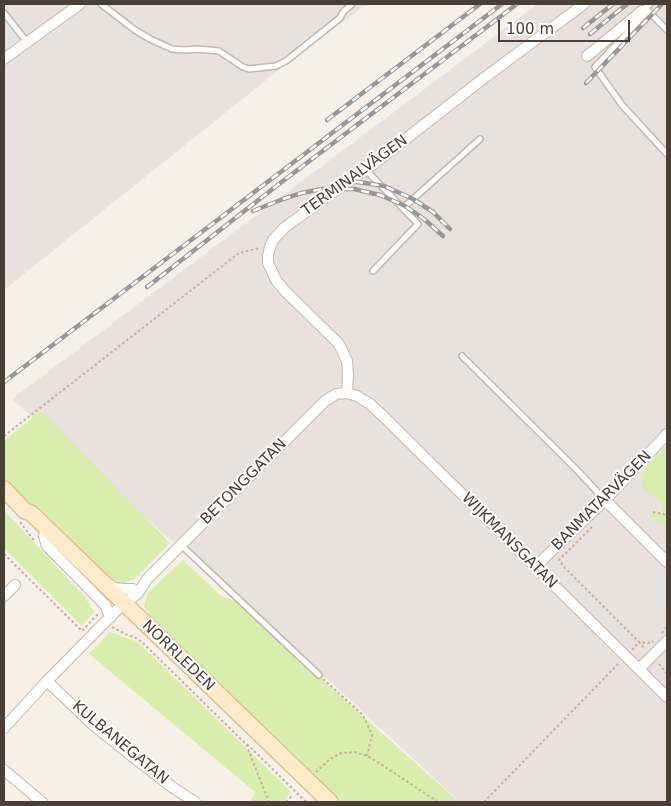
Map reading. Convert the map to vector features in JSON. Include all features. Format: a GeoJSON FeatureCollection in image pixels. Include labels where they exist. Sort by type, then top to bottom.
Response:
{"type":"FeatureCollection","features":[{"type":"Feature","properties":{"kind":"main road","name":"NORRLEDEN"},"geometry":{"type":"LineString","coordinates":[[4,490],[42,541],[317,802]]}},
{"type":"Feature","properties":{"kind":"main road","name":"NORRLEDEN"},"geometry":{"type":"LineString","coordinates":[[21,514],[31,513],[67,548],[116,611],[139,618],[330,802]]}},
{"type":"Feature","properties":{"kind":"street"},"geometry":{"type":"LineString","coordinates":[[4,59],[80,4]]}},
{"type":"Feature","properties":{"kind":"street","name":"TERMINALVÄGEN"},"geometry":{"type":"LineString","coordinates":[[270,247],[273,240],[284,228],[366,170],[476,84],[584,4]]}},
{"type":"Feature","properties":{"kind":"street"},"geometry":{"type":"LineString","coordinates":[[587,56],[642,11]]}},
{"type":"Feature","properties":{"kind":"street"},"geometry":{"type":"LineString","coordinates":[[270,247],[268,263],[276,280],[339,344],[347,360],[346,393]]}},
{"type":"Feature","properties":{"kind":"street","name":"BETONGGATAN"},"geometry":{"type":"LineString","coordinates":[[4,728],[135,591],[325,401],[336,394],[346,393]]}},
{"type":"Feature","properties":{"kind":"street","name":"WIJKMANSGATAN"},"geometry":{"type":"LineString","coordinates":[[346,393],[357,396],[370,404],[384,417],[667,697]]}},
{"type":"Feature","properties":{"kind":"street","name":"BANMATARVÄGEN"},"geometry":{"type":"LineString","coordinates":[[535,567],[605,500],[667,434]]}},
{"type":"Feature","properties":{"kind":"street"},"geometry":{"type":"LineString","coordinates":[[605,500],[667,562]]}},
{"type":"Feature","properties":{"kind":"street"},"geometry":{"type":"LineString","coordinates":[[67,548],[82,558],[114,588],[135,591],[134,606],[139,618]]}},
{"type":"Feature","properties":{"kind":"street"},"geometry":{"type":"LineString","coordinates":[[4,596],[16,585]]}},
{"type":"Feature","properties":{"kind":"street"},"geometry":{"type":"LineString","coordinates":[[639,669],[652,656],[664,637]]}},
{"type":"Feature","properties":{"kind":"street","name":"KULBANEGATAN"},"geometry":{"type":"LineString","coordinates":[[47,681],[91,723],[125,751],[195,802]]}},
{"type":"Feature","properties":{"kind":"street"},"geometry":{"type":"LineString","coordinates":[[4,770],[42,802]]}},
{"type":"Feature","properties":{"kind":"lane"},"geometry":{"type":"LineString","coordinates":[[101,4],[135,30],[172,49],[219,51],[249,69],[276,66],[286,61],[340,18],[343,12],[352,4]]}},
{"type":"Feature","properties":{"kind":"lane"},"geometry":{"type":"LineString","coordinates":[[642,11],[650,4]]}},
{"type":"Feature","properties":{"kind":"lane"},"geometry":{"type":"LineString","coordinates":[[667,30],[648,11],[595,67],[622,105],[667,154]]}},
{"type":"Feature","properties":{"kind":"lane"},"geometry":{"type":"LineString","coordinates":[[4,13],[27,42]]}},
{"type":"Feature","properties":{"kind":"lane"},"geometry":{"type":"LineString","coordinates":[[403,208],[480,139]]}},
{"type":"Feature","properties":{"kind":"lane"},"geometry":{"type":"LineString","coordinates":[[366,170],[418,224],[372,271]]}},
{"type":"Feature","properties":{"kind":"lane"},"geometry":{"type":"LineString","coordinates":[[462,356],[570,462],[605,500]]}},
{"type":"Feature","properties":{"kind":"lane"},"geometry":{"type":"LineString","coordinates":[[181,545],[319,675]]}},
{"type":"Feature","properties":{"kind":"path"},"geometry":{"type":"LineString","coordinates":[[4,436],[239,253],[256,248],[270,247]]}},
{"type":"Feature","properties":{"kind":"path"},"geometry":{"type":"LineString","coordinates":[[653,512],[667,515]]}},
{"type":"Feature","properties":{"kind":"path"},"geometry":{"type":"LineString","coordinates":[[21,514],[42,541]]}},
{"type":"Feature","properties":{"kind":"path"},"geometry":{"type":"LineString","coordinates":[[597,521],[560,560],[565,568],[639,642],[667,674]]}},
{"type":"Feature","properties":{"kind":"path"},"geometry":{"type":"LineString","coordinates":[[4,554],[82,631],[98,614],[116,611],[117,630],[142,642],[306,802]]}},
{"type":"Feature","properties":{"kind":"path"},"geometry":{"type":"LineString","coordinates":[[664,637],[667,627]]}},
{"type":"Feature","properties":{"kind":"path"},"geometry":{"type":"LineString","coordinates":[[639,642],[648,643],[654,640]]}},
{"type":"Feature","properties":{"kind":"path"},"geometry":{"type":"LineString","coordinates":[[484,802],[639,642]]}},
{"type":"Feature","properties":{"kind":"path"},"geometry":{"type":"LineString","coordinates":[[319,675],[363,715],[372,735],[367,756]]}},
{"type":"Feature","properties":{"kind":"path"},"geometry":{"type":"LineString","coordinates":[[246,744],[269,802]]}},
{"type":"Feature","properties":{"kind":"path"},"geometry":{"type":"LineString","coordinates":[[314,773],[325,762],[341,753],[355,752],[376,761],[438,802]]}},
{"type":"Feature","properties":{"kind":"path"},"geometry":{"type":"LineString","coordinates":[[286,802],[293,795]]}},
{"type":"Feature","properties":{"kind":"shaded area"},"geometry":{"type":"Polygon","coordinates":[[[4,4],[367,4],[290,61],[4,290],[4,4]]]}},
{"type":"Feature","properties":{"kind":"shaded area"},"geometry":{"type":"Polygon","coordinates":[[[538,4],[667,4],[667,802],[460,802],[346,696],[12,399],[538,4]]]}},
{"type":"Feature","properties":{"kind":"shaded area"},"geometry":{"type":"Polygon","coordinates":[[[4,19],[18,37],[4,48],[4,19]]]}},
{"type":"Feature","properties":{"kind":"shaded area"},"geometry":{"type":"Polygon","coordinates":[[[425,406],[547,526],[527,546],[405,426],[425,406]]]}},
{"type":"Feature","properties":{"kind":"shaded area"},"geometry":{"type":"Polygon","coordinates":[[[606,522],[667,581],[667,602],[636,634],[565,564],[606,522]]]}},
{"type":"Feature","properties":{"kind":"shaded area"},"geometry":{"type":"Polygon","coordinates":[[[546,774],[574,802],[517,802],[546,774]]]}},
{"type":"Feature","properties":{"kind":"green space"},"geometry":{"type":"Polygon","coordinates":[[[41,411],[170,543],[135,579],[121,584],[106,577],[4,480],[4,441],[41,411]]]}},
{"type":"Feature","properties":{"kind":"green space"},"geometry":{"type":"Polygon","coordinates":[[[667,447],[667,524],[649,517],[652,513],[658,515],[663,512],[662,505],[658,498],[645,491],[641,481],[647,466],[667,447]]]}},
{"type":"Feature","properties":{"kind":"green space"},"geometry":{"type":"Polygon","coordinates":[[[4,510],[85,597],[94,612],[82,626],[4,548],[4,510]]]}},
{"type":"Feature","properties":{"kind":"green space"},"geometry":{"type":"Polygon","coordinates":[[[183,560],[221,596],[237,602],[459,802],[340,802],[151,617],[144,606],[148,593],[183,560]]]}},
{"type":"Feature","properties":{"kind":"green space"},"geometry":{"type":"Polygon","coordinates":[[[110,632],[138,642],[291,792],[283,802],[250,802],[255,792],[89,654],[110,632]]]}},
{"type":"Feature","properties":{"kind":"railway"},"geometry":{"type":"LineString","coordinates":[[327,120],[480,4]]}},
{"type":"Feature","properties":{"kind":"railway"},"geometry":{"type":"LineString","coordinates":[[4,382],[502,4]]}},
{"type":"Feature","properties":{"kind":"railway"},"geometry":{"type":"LineString","coordinates":[[147,287],[279,184],[517,4]]}},
{"type":"Feature","properties":{"kind":"railway"},"geometry":{"type":"LineString","coordinates":[[583,28],[613,4]]}},
{"type":"Feature","properties":{"kind":"railway"},"geometry":{"type":"LineString","coordinates":[[590,34],[627,4]]}},
{"type":"Feature","properties":{"kind":"railway"},"geometry":{"type":"LineString","coordinates":[[586,83],[662,4]]}},
{"type":"Feature","properties":{"kind":"railway"},"geometry":{"type":"LineString","coordinates":[[339,182],[358,182],[384,186],[413,199],[433,212],[450,229]]}},
{"type":"Feature","properties":{"kind":"railway"},"geometry":{"type":"LineString","coordinates":[[253,211],[302,193],[322,189],[354,189],[380,195],[405,206],[424,219],[443,236]]}}]}
